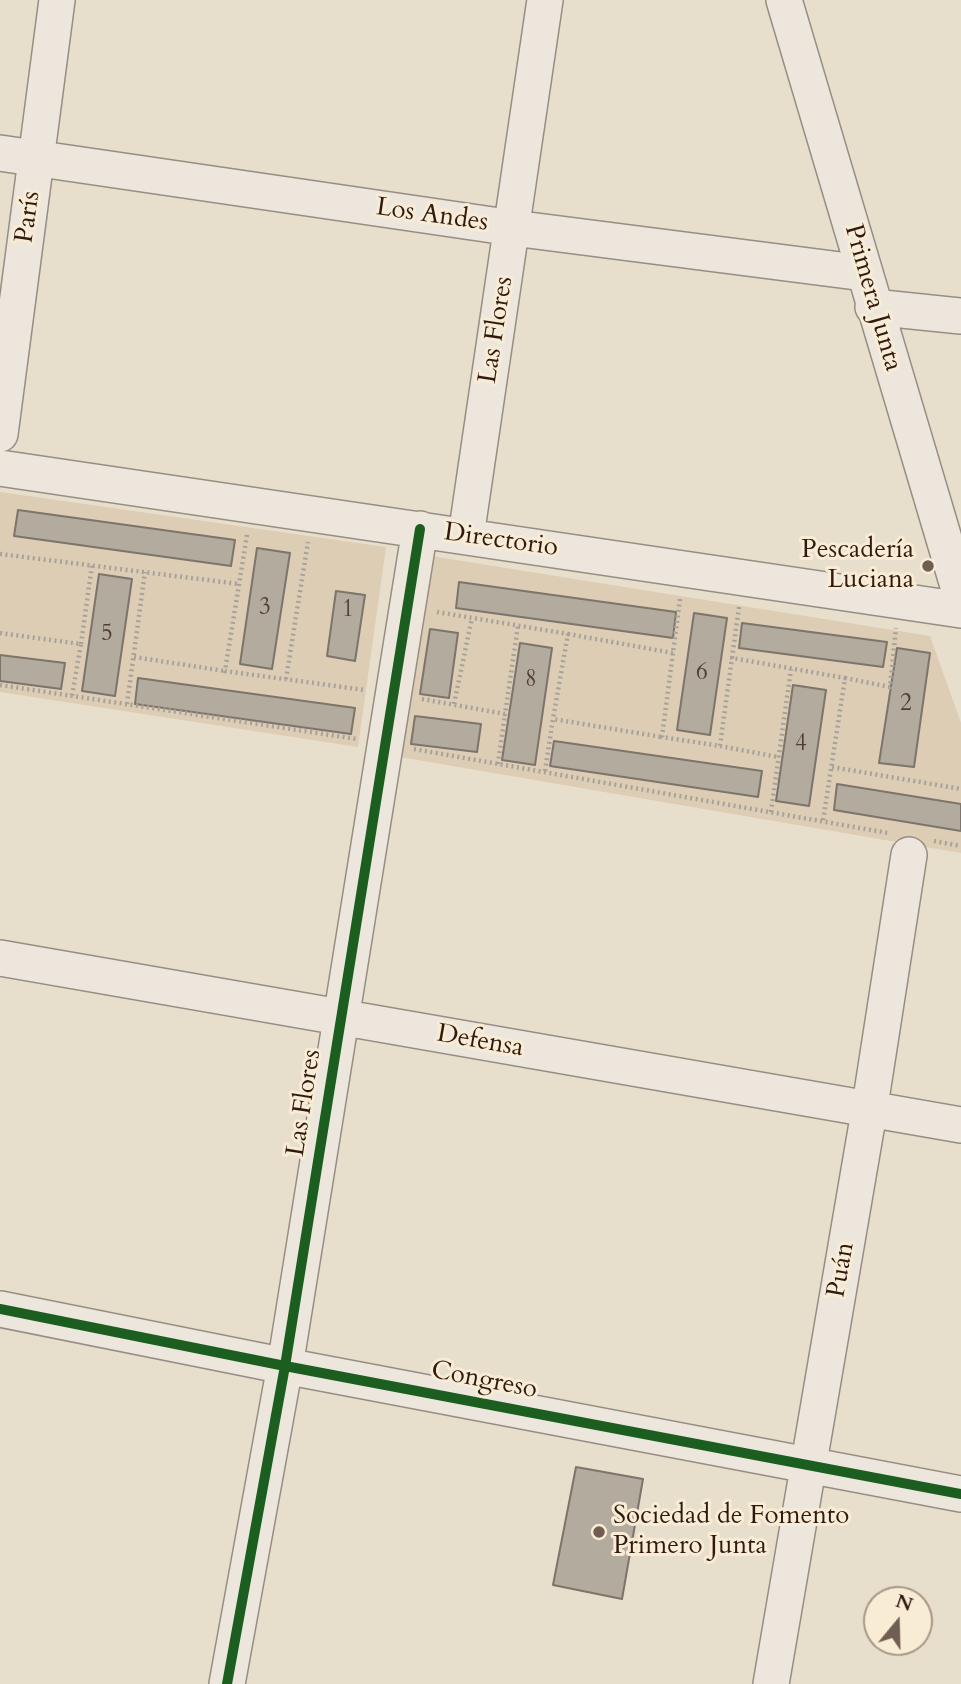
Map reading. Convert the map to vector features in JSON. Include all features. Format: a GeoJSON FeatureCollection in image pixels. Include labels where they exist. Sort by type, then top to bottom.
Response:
{"type":"FeatureCollection","features":[{"type":"Feature","properties":{"kind":"street","name":"París"},"geometry":{"type":"LineString","coordinates":[[0,434],[57,0]]}},
{"type":"Feature","properties":{"kind":"street","name":"Las Flores"},"geometry":{"type":"LineString","coordinates":[[466,536],[545,0]]}},
{"type":"Feature","properties":{"kind":"street","name":"Primera Junta"},"geometry":{"type":"LineString","coordinates":[[784,0],[961,596]]}},
{"type":"Feature","properties":{"kind":"street","name":"Los Andes"},"geometry":{"type":"LineString","coordinates":[[0,153],[513,228],[864,273]]}},
{"type":"Feature","properties":{"kind":"street"},"geometry":{"type":"LineString","coordinates":[[873,307],[961,316]]}},
{"type":"Feature","properties":{"kind":"street","name":"Directorio"},"geometry":{"type":"LineString","coordinates":[[0,468],[961,610]]}},
{"type":"Feature","properties":{"kind":"street","name":"Las Flores"},"geometry":{"type":"LineString","coordinates":[[227,1684],[285,1366],[421,529]]}},
{"type":"Feature","properties":{"kind":"street","name":"Puán"},"geometry":{"type":"LineString","coordinates":[[771,1684],[869,1112],[903,845]]}},
{"type":"Feature","properties":{"kind":"street","name":"Defensa"},"geometry":{"type":"LineString","coordinates":[[0,958],[869,1112],[961,1125]]}},
{"type":"Feature","properties":{"kind":"street","name":"Congreso"},"geometry":{"type":"LineString","coordinates":[[0,1309],[961,1494]]}},
{"type":"Feature","properties":{"kind":"path"},"geometry":{"type":"LineString","coordinates":[[225,671],[252,504]]}},
{"type":"Feature","properties":{"kind":"path"},"geometry":{"type":"LineString","coordinates":[[286,679],[313,513]]}},
{"type":"Feature","properties":{"kind":"path"},"geometry":{"type":"LineString","coordinates":[[0,554],[239,584]]}},
{"type":"Feature","properties":{"kind":"path"},"geometry":{"type":"LineString","coordinates":[[72,696],[92,565]]}},
{"type":"Feature","properties":{"kind":"path"},"geometry":{"type":"LineString","coordinates":[[662,737],[684,567]]}},
{"type":"Feature","properties":{"kind":"path"},"geometry":{"type":"LineString","coordinates":[[127,704],[145,572]]}},
{"type":"Feature","properties":{"kind":"path"},"geometry":{"type":"LineString","coordinates":[[720,746],[743,576]]}},
{"type":"Feature","properties":{"kind":"path"},"geometry":{"type":"LineString","coordinates":[[732,658],[890,687],[899,599]]}},
{"type":"Feature","properties":{"kind":"path"},"geometry":{"type":"LineString","coordinates":[[408,607],[673,653]]}},
{"type":"Feature","properties":{"kind":"path"},"geometry":{"type":"LineString","coordinates":[[454,704],[472,618]]}},
{"type":"Feature","properties":{"kind":"path"},"geometry":{"type":"LineString","coordinates":[[498,764],[518,626]]}},
{"type":"Feature","properties":{"kind":"path"},"geometry":{"type":"LineString","coordinates":[[0,633],[81,644]]}},
{"type":"Feature","properties":{"kind":"path"},"geometry":{"type":"LineString","coordinates":[[545,772],[568,634]]}},
{"type":"Feature","properties":{"kind":"path"},"geometry":{"type":"LineString","coordinates":[[134,657],[394,694],[505,714]]}},
{"type":"Feature","properties":{"kind":"path"},"geometry":{"type":"LineString","coordinates":[[771,812],[791,668]]}},
{"type":"Feature","properties":{"kind":"path"},"geometry":{"type":"LineString","coordinates":[[823,821],[845,678]]}},
{"type":"Feature","properties":{"kind":"path"},"geometry":{"type":"LineString","coordinates":[[0,685],[386,744],[823,821],[903,845]]}},
{"type":"Feature","properties":{"kind":"path"},"geometry":{"type":"LineString","coordinates":[[553,719],[778,757]]}},
{"type":"Feature","properties":{"kind":"path"},"geometry":{"type":"LineString","coordinates":[[832,767],[961,789]]}},
{"type":"Feature","properties":{"kind":"shaded area"},"geometry":{"type":"Polygon","coordinates":[[[0,492],[386,547],[358,747],[0,692],[0,681],[61,689],[65,664],[0,655],[0,492]],[[18,511],[15,535],[231,565],[234,540],[18,511]],[[257,548],[240,664],[272,669],[290,553],[257,548]],[[99,574],[115,695],[132,579],[99,574]],[[336,591],[327,656],[355,660],[364,595],[336,591]],[[139,678],[135,704],[351,734],[355,708],[139,678]]]}},
{"type":"Feature","properties":{"kind":"shaded area"},"geometry":{"type":"Polygon","coordinates":[[[431,556],[930,636],[961,723],[961,804],[838,785],[834,810],[961,831],[961,853],[400,757],[431,556]],[[459,582],[456,608],[673,637],[676,612],[459,582]],[[694,613],[677,730],[709,735],[727,619],[694,613]],[[743,623],[739,648],[883,667],[887,642],[743,623]],[[430,629],[421,694],[448,698],[458,633],[430,629]],[[520,644],[503,760],[535,765],[552,649],[520,644]],[[898,648],[879,763],[914,767],[930,653],[898,648]],[[793,685],[776,801],[809,806],[826,690],[793,685]],[[415,716],[412,743],[477,752],[480,724],[415,716]],[[554,741],[550,766],[758,796],[761,771],[554,741]]]}},
{"type":"Feature","properties":{"kind":"building"},"geometry":{"type":"Polygon","coordinates":[[[18,510],[235,540],[231,566],[14,536],[18,510]]]}},
{"type":"Feature","properties":{"kind":"building"},"geometry":{"type":"Polygon","coordinates":[[[257,548],[290,553],[272,669],[240,664],[257,548]]]}},
{"type":"Feature","properties":{"kind":"building"},"geometry":{"type":"Polygon","coordinates":[[[99,574],[132,579],[115,696],[82,691],[99,574]]]}},
{"type":"Feature","properties":{"kind":"building"},"geometry":{"type":"Polygon","coordinates":[[[459,582],[676,612],[673,638],[456,608],[459,582]]]}},
{"type":"Feature","properties":{"kind":"building"},"geometry":{"type":"Polygon","coordinates":[[[336,591],[365,595],[355,661],[327,656],[336,591]]]}},
{"type":"Feature","properties":{"kind":"building"},"geometry":{"type":"Polygon","coordinates":[[[694,613],[727,618],[710,735],[677,730],[694,613]]]}},
{"type":"Feature","properties":{"kind":"building"},"geometry":{"type":"Polygon","coordinates":[[[742,623],[887,642],[883,667],[739,648],[742,623]]]}},
{"type":"Feature","properties":{"kind":"building"},"geometry":{"type":"Polygon","coordinates":[[[430,629],[458,633],[449,698],[420,694],[430,629]]]}},
{"type":"Feature","properties":{"kind":"building"},"geometry":{"type":"Polygon","coordinates":[[[520,643],[552,648],[535,765],[502,760],[520,643]]]}},
{"type":"Feature","properties":{"kind":"building"},"geometry":{"type":"Polygon","coordinates":[[[897,648],[930,653],[914,767],[879,763],[897,648]]]}},
{"type":"Feature","properties":{"kind":"building"},"geometry":{"type":"Polygon","coordinates":[[[0,655],[65,663],[61,689],[0,681],[0,655]]]}},
{"type":"Feature","properties":{"kind":"building"},"geometry":{"type":"Polygon","coordinates":[[[138,678],[355,708],[351,734],[135,704],[138,678]]]}},
{"type":"Feature","properties":{"kind":"building"},"geometry":{"type":"Polygon","coordinates":[[[793,685],[826,690],[809,806],[776,801],[793,685]]]}},
{"type":"Feature","properties":{"kind":"building"},"geometry":{"type":"Polygon","coordinates":[[[415,716],[481,724],[477,752],[411,744],[415,716]]]}},
{"type":"Feature","properties":{"kind":"building"},"geometry":{"type":"Polygon","coordinates":[[[554,741],[762,771],[758,797],[550,766],[554,741]]]}},
{"type":"Feature","properties":{"kind":"building"},"geometry":{"type":"Polygon","coordinates":[[[837,784],[961,804],[961,831],[834,810],[837,784]]]}},
{"type":"Feature","properties":{"kind":"building","name":"Sociedad de Fomento Primero Junta"},"geometry":{"type":"Polygon","coordinates":[[[576,1467],[643,1479],[622,1599],[553,1585],[576,1467]]]}},
{"type":"Feature","properties":{"kind":"cycle path"},"geometry":{"type":"LineString","coordinates":[[227,1684],[285,1366],[420,529]]}},
{"type":"Feature","properties":{"kind":"cycle path"},"geometry":{"type":"LineString","coordinates":[[0,1309],[961,1494]]}},
{"type":"Feature","properties":{"kind":"place","name":"Pescadería Luciana"},"geometry":{"type":"Point","coordinates":[928,566]}},
{"type":"Feature","properties":{"kind":"place","name":"Sociedad de Fomento Primero Junta"},"geometry":{"type":"Point","coordinates":[599,1532]}}]}
